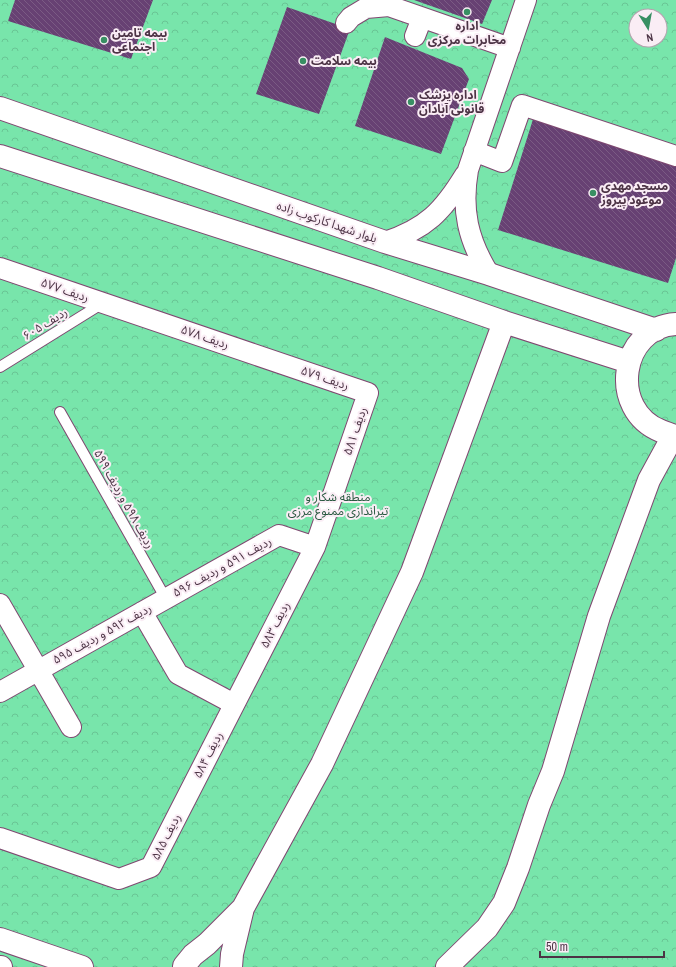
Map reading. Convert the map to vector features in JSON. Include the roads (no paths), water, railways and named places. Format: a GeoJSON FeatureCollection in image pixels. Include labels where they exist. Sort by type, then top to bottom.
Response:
{"type":"FeatureCollection","features":[{"type":"Feature","properties":{"kind":"street"},"geometry":{"type":"LineString","coordinates":[[489,274],[474,247],[466,216],[465,185],[468,170],[526,0]]}},
{"type":"Feature","properties":{"kind":"street"},"geometry":{"type":"LineString","coordinates":[[346,23],[351,17],[366,8],[389,6],[510,48]]}},
{"type":"Feature","properties":{"kind":"street"},"geometry":{"type":"LineString","coordinates":[[415,36],[422,18]]}},
{"type":"Feature","properties":{"kind":"street"},"geometry":{"type":"LineString","coordinates":[[474,152],[502,162],[522,104],[676,156]]}},
{"type":"Feature","properties":{"kind":"street","name":"بلوار شهدا کارکوب زاده"},"geometry":{"type":"LineString","coordinates":[[0,108],[384,242],[489,274],[669,323]]}},
{"type":"Feature","properties":{"kind":"street"},"geometry":{"type":"LineString","coordinates":[[0,156],[378,278],[504,322],[629,362]]}},
{"type":"Feature","properties":{"kind":"street"},"geometry":{"type":"LineString","coordinates":[[384,242],[412,232],[435,215],[454,194],[468,170]]}},
{"type":"Feature","properties":{"kind":"street","name":"ردیف ۵۷۷"},"geometry":{"type":"LineString","coordinates":[[0,268],[130,312]]}},
{"type":"Feature","properties":{"kind":"street","name":"ردیف ۵۷۸"},"geometry":{"type":"LineString","coordinates":[[130,312],[281,363]]}},
{"type":"Feature","properties":{"kind":"street"},"geometry":{"type":"LineString","coordinates":[[231,967],[232,954],[243,908],[322,764],[412,572],[504,322]]}},
{"type":"Feature","properties":{"kind":"street"},"geometry":{"type":"LineString","coordinates":[[447,967],[487,928],[504,903],[553,771],[599,616],[650,480],[675,436],[651,427],[634,409],[626,386],[629,362],[635,349],[644,338],[669,323]]}},
{"type":"Feature","properties":{"kind":"street","name":"ردیف ۵۷۹"},"geometry":{"type":"LineString","coordinates":[[281,363],[368,393]]}},
{"type":"Feature","properties":{"kind":"street","name":"ردیف ۵۸۱"},"geometry":{"type":"LineString","coordinates":[[315,547],[368,393]]}},
{"type":"Feature","properties":{"kind":"street"},"geometry":{"type":"LineString","coordinates":[[650,480],[651,427]]}},
{"type":"Feature","properties":{"kind":"street","name":"ردیف ۵۹۱ و ردیف ۵۹۶"},"geometry":{"type":"LineString","coordinates":[[166,598],[279,535],[315,547]]}},
{"type":"Feature","properties":{"kind":"street","name":"ردیف ۵۸۳"},"geometry":{"type":"LineString","coordinates":[[234,704],[315,547]]}},
{"type":"Feature","properties":{"kind":"street","name":"ردیف ۵۹۲ و ردیف ۵۹۵"},"geometry":{"type":"LineString","coordinates":[[0,692],[166,598]]}},
{"type":"Feature","properties":{"kind":"street"},"geometry":{"type":"LineString","coordinates":[[0,604],[71,727]]}},
{"type":"Feature","properties":{"kind":"street"},"geometry":{"type":"LineString","coordinates":[[142,612],[178,674],[234,704]]}},
{"type":"Feature","properties":{"kind":"street","name":"ردیف ۵۸۴"},"geometry":{"type":"LineString","coordinates":[[181,807],[234,704]]}},
{"type":"Feature","properties":{"kind":"street","name":"ردیف ۵۸۵"},"geometry":{"type":"LineString","coordinates":[[0,838],[119,880],[151,867],[181,807]]}},
{"type":"Feature","properties":{"kind":"street"},"geometry":{"type":"LineString","coordinates":[[186,967],[193,955],[207,944],[243,908]]}},
{"type":"Feature","properties":{"kind":"street"},"geometry":{"type":"LineString","coordinates":[[0,939],[82,967]]}},
{"type":"Feature","properties":{"kind":"lane","name":"ردیف ۶۰۵"},"geometry":{"type":"LineString","coordinates":[[0,366],[103,303]]}},
{"type":"Feature","properties":{"kind":"lane","name":"ردیف ۵۹۸ و ردیف ۵۹۹"},"geometry":{"type":"LineString","coordinates":[[60,412],[166,598]]}},
{"type":"Feature","properties":{"kind":"place","name":"اداره مخابرات مرکزی"},"geometry":{"type":"Point","coordinates":[467,12]}},
{"type":"Feature","properties":{"kind":"place","name":"بیمه تامین اجتماعی"},"geometry":{"type":"Point","coordinates":[104,40]}},
{"type":"Feature","properties":{"kind":"place","name":"بیمه سلامت"},"geometry":{"type":"Point","coordinates":[303,61]}},
{"type":"Feature","properties":{"kind":"place","name":"اداره پزشک قانونی آبادان"},"geometry":{"type":"Point","coordinates":[411,102]}},
{"type":"Feature","properties":{"kind":"place","name":"مسجد مهدی موعود پیروز"},"geometry":{"type":"Point","coordinates":[593,193]}},
{"type":"Feature","properties":{"kind":"park label","name":"منطقه شکار و تیراندازی ممنوع مرزی"},"geometry":{"type":"Point","coordinates":[338,504]}}]}
